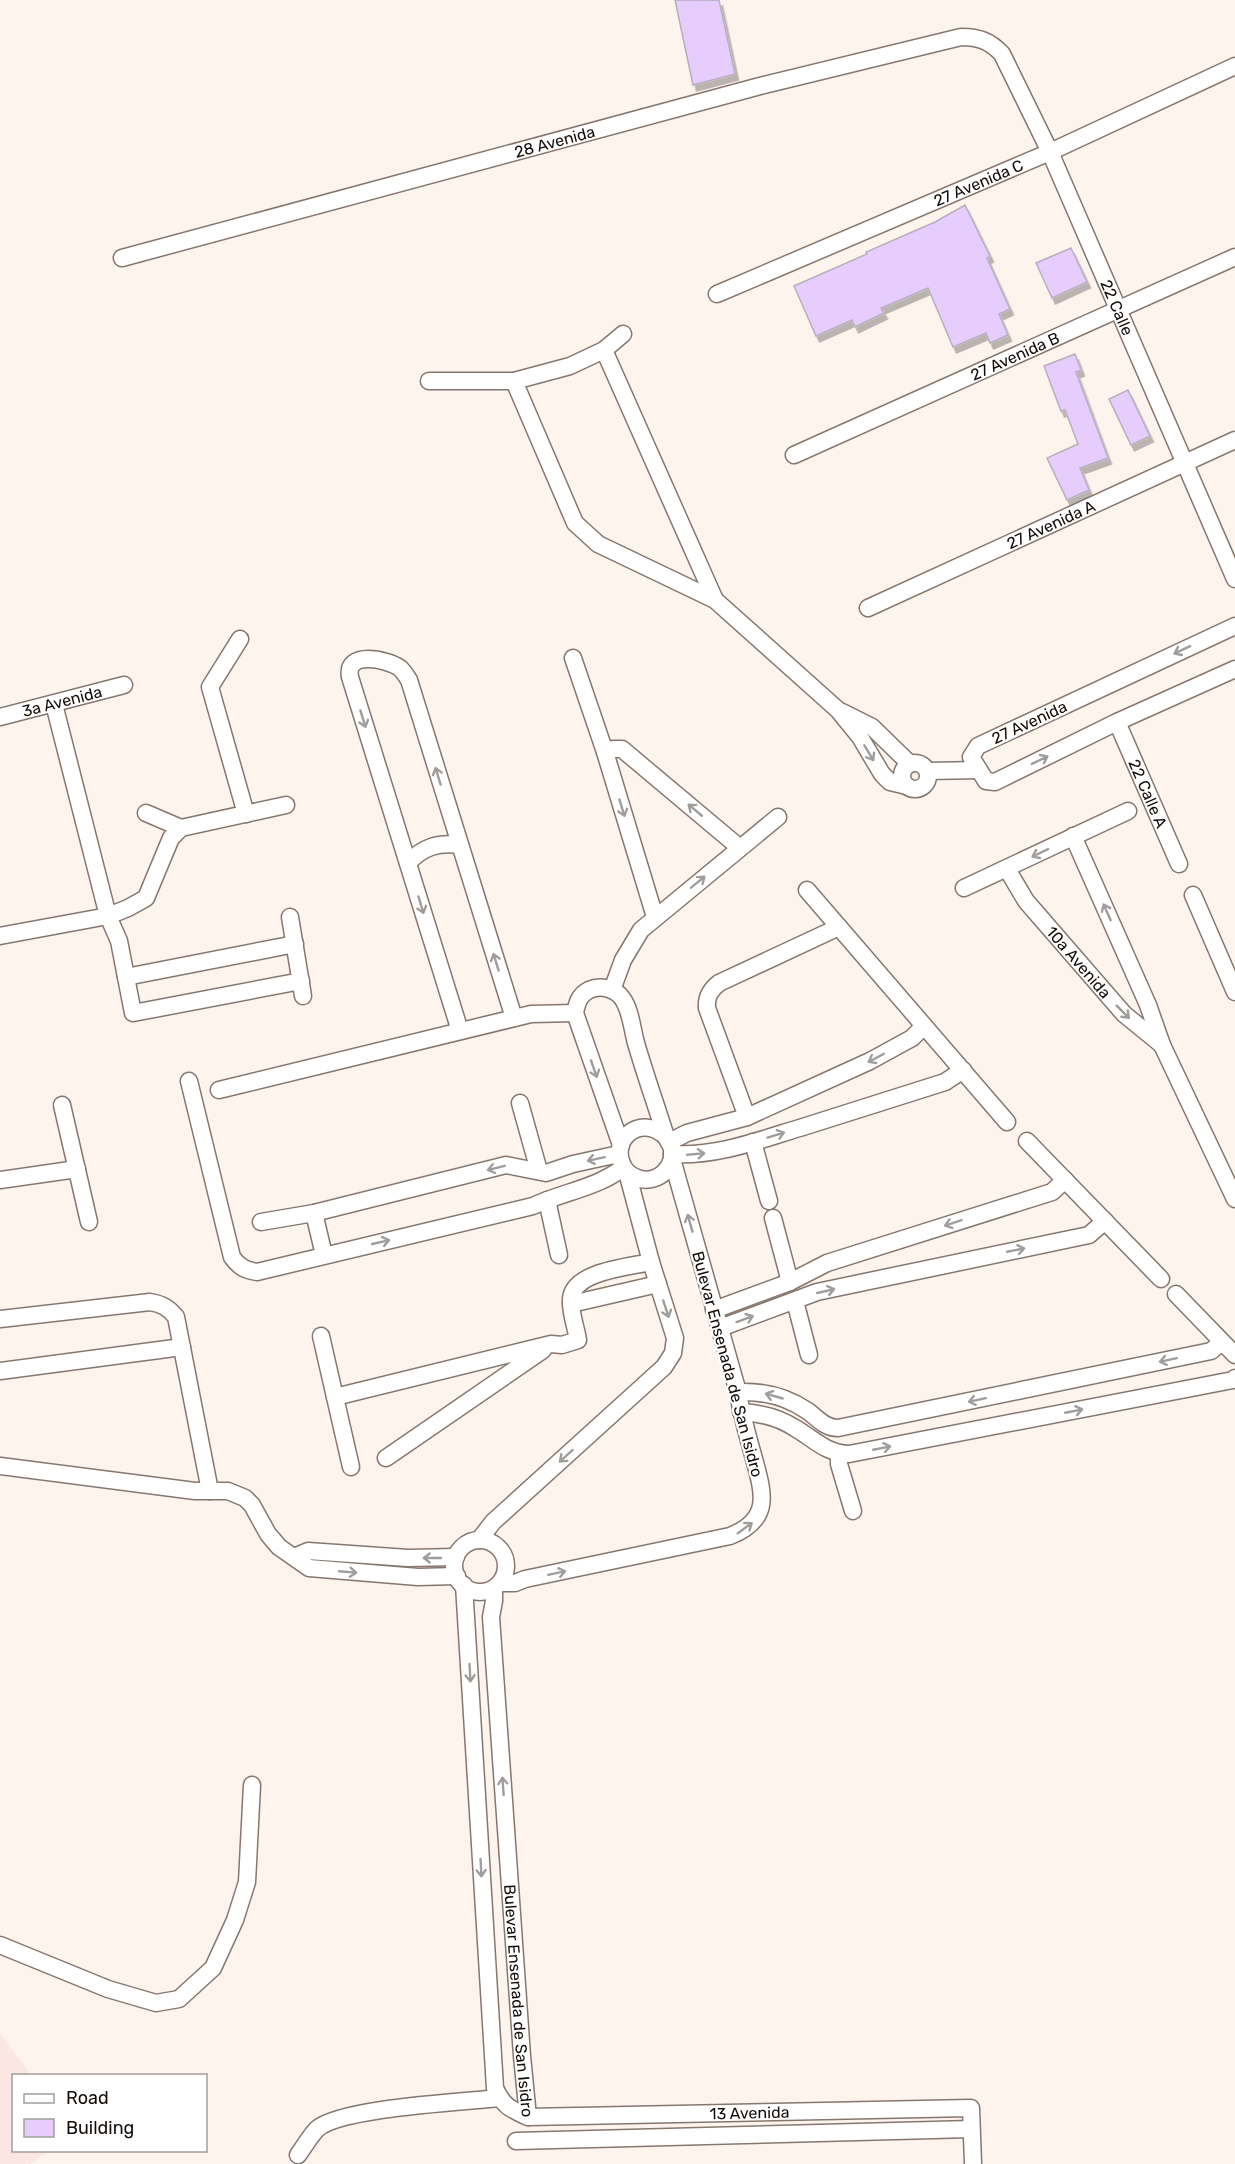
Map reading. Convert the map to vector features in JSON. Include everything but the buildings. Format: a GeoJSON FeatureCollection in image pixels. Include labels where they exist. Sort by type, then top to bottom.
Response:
{"type":"FeatureCollection","features":[{"type":"Feature","properties":{"kind":"street","name":"28 Avenida"},"geometry":{"type":"LineString","coordinates":[[122,258],[771,83],[961,37],[981,39],[990,43]]}},
{"type":"Feature","properties":{"kind":"street","name":"22 Calle"},"geometry":{"type":"LineString","coordinates":[[990,43],[1006,61],[1050,152],[1235,579]]}},
{"type":"Feature","properties":{"kind":"street","name":"27 Avenida C"},"geometry":{"type":"LineString","coordinates":[[717,294],[1050,152],[1235,66]]}},
{"type":"Feature","properties":{"kind":"street","name":"27 Avenida B"},"geometry":{"type":"LineString","coordinates":[[794,455],[1235,257]]}},
{"type":"Feature","properties":{"kind":"street"},"geometry":{"type":"LineString","coordinates":[[429,381],[513,381],[570,366],[604,350],[623,334]]}},
{"type":"Feature","properties":{"kind":"street"},"geometry":{"type":"LineString","coordinates":[[604,350],[715,600]]}},
{"type":"Feature","properties":{"kind":"street"},"geometry":{"type":"LineString","coordinates":[[513,381],[574,523],[598,544],[715,600],[838,710],[860,737],[882,774],[890,782],[915,789],[923,787],[928,780],[928,771]]}},
{"type":"Feature","properties":{"kind":"street","name":"27 Avenida A"},"geometry":{"type":"LineString","coordinates":[[868,608],[1235,440]]}},
{"type":"Feature","properties":{"kind":"street","name":"27 Avenida"},"geometry":{"type":"LineString","coordinates":[[979,770],[971,757],[978,746],[1235,626]]}},
{"type":"Feature","properties":{"kind":"street"},"geometry":{"type":"LineString","coordinates":[[240,639],[210,687],[246,814]]}},
{"type":"Feature","properties":{"kind":"street"},"geometry":{"type":"LineString","coordinates":[[573,658],[605,752],[655,917]]}},
{"type":"Feature","properties":{"kind":"street"},"geometry":{"type":"LineString","coordinates":[[460,1031],[350,677],[350,668],[360,659],[394,665],[406,676],[514,1018]]}},
{"type":"Feature","properties":{"kind":"street"},"geometry":{"type":"LineString","coordinates":[[907,786],[902,774],[909,764],[918,763],[928,771],[979,770],[986,781],[995,782],[1117,722],[1235,669]]}},
{"type":"Feature","properties":{"kind":"street","name":"3a Avenida"},"geometry":{"type":"LineString","coordinates":[[0,717],[124,685]]}},
{"type":"Feature","properties":{"kind":"street"},"geometry":{"type":"LineString","coordinates":[[54,704],[108,916],[119,941],[132,1013],[302,988],[290,917]]}},
{"type":"Feature","properties":{"kind":"street"},"geometry":{"type":"LineString","coordinates":[[838,710],[872,727],[909,764]]}},
{"type":"Feature","properties":{"kind":"street","name":"22 Calle A"},"geometry":{"type":"LineString","coordinates":[[1117,722],[1179,864]]}},
{"type":"Feature","properties":{"kind":"street"},"geometry":{"type":"LineString","coordinates":[[605,752],[622,749],[740,848]]}},
{"type":"Feature","properties":{"kind":"street"},"geometry":{"type":"LineString","coordinates":[[0,936],[108,916],[128,908],[146,898],[171,838],[181,828],[286,805]]}},
{"type":"Feature","properties":{"kind":"street"},"geometry":{"type":"LineString","coordinates":[[964,888],[1128,811]]}},
{"type":"Feature","properties":{"kind":"street"},"geometry":{"type":"LineString","coordinates":[[146,813],[181,828]]}},
{"type":"Feature","properties":{"kind":"street"},"geometry":{"type":"LineString","coordinates":[[479,1540],[493,1522],[669,1360],[673,1353],[675,1338],[575,1013],[577,1002],[588,991],[604,988],[612,990],[623,960],[641,930],[778,817]]}},
{"type":"Feature","properties":{"kind":"street","name":"10a Avenida"},"geometry":{"type":"LineString","coordinates":[[1073,836],[1148,1005],[1162,1045],[1235,1199]]}},
{"type":"Feature","properties":{"kind":"street"},"geometry":{"type":"LineString","coordinates":[[408,863],[431,846],[460,845]]}},
{"type":"Feature","properties":{"kind":"street","name":"10a Avenida"},"geometry":{"type":"LineString","coordinates":[[1007,869],[1026,901],[1124,1014],[1162,1045]]}},
{"type":"Feature","properties":{"kind":"street"},"geometry":{"type":"LineString","coordinates":[[807,890],[1007,1122]]}},
{"type":"Feature","properties":{"kind":"street"},"geometry":{"type":"LineString","coordinates":[[1193,896],[1235,992]]}},
{"type":"Feature","properties":{"kind":"street"},"geometry":{"type":"LineString","coordinates":[[747,1117],[707,1008],[708,995],[719,982],[839,927]]}},
{"type":"Feature","properties":{"kind":"street"},"geometry":{"type":"LineString","coordinates":[[126,977],[295,944]]}},
{"type":"Feature","properties":{"kind":"street","name":"Bulevar Ensenada de San Isidro"},"geometry":{"type":"LineString","coordinates":[[460,1581],[495,2088],[499,2098],[509,2109],[528,2116],[491,1617],[497,1586],[730,1536],[747,1528],[760,1512],[763,1491],[670,1148],[626,1005],[612,990]]}},
{"type":"Feature","properties":{"kind":"street"},"geometry":{"type":"LineString","coordinates":[[219,1090],[531,1014],[575,1013]]}},
{"type":"Feature","properties":{"kind":"street"},"geometry":{"type":"LineString","coordinates":[[622,1160],[638,1179],[650,1180],[666,1171],[670,1148],[687,1133],[747,1117],[870,1061],[912,1038],[924,1026]]}},
{"type":"Feature","properties":{"kind":"street"},"geometry":{"type":"LineString","coordinates":[[189,1081],[232,1257],[243,1268],[257,1272],[533,1206],[594,1185],[609,1179],[622,1160],[632,1131],[644,1127],[656,1129],[670,1148],[689,1155],[720,1151],[945,1082],[963,1070]]}},
{"type":"Feature","properties":{"kind":"street"},"geometry":{"type":"LineString","coordinates":[[520,1103],[539,1171]]}},
{"type":"Feature","properties":{"kind":"street"},"geometry":{"type":"LineString","coordinates":[[62,1105],[89,1222]]}},
{"type":"Feature","properties":{"kind":"street"},"geometry":{"type":"LineString","coordinates":[[1027,1141],[1161,1279]]}},
{"type":"Feature","properties":{"kind":"street"},"geometry":{"type":"LineString","coordinates":[[753,1142],[769,1201]]}},
{"type":"Feature","properties":{"kind":"street"},"geometry":{"type":"LineString","coordinates":[[261,1222],[314,1213],[507,1165],[546,1173],[622,1160]]}},
{"type":"Feature","properties":{"kind":"street"},"geometry":{"type":"LineString","coordinates":[[0,1180],[77,1169]]}},
{"type":"Feature","properties":{"kind":"street"},"geometry":{"type":"LineString","coordinates":[[714,1310],[790,1282],[827,1263],[1052,1192],[1065,1180]]}},
{"type":"Feature","properties":{"kind":"street"},"geometry":{"type":"LineString","coordinates":[[547,1200],[559,1255]]}},
{"type":"Feature","properties":{"kind":"street"},"geometry":{"type":"LineString","coordinates":[[314,1213],[324,1255]]}},
{"type":"Feature","properties":{"kind":"street"},"geometry":{"type":"LineString","coordinates":[[773,1218],[790,1282]]}},
{"type":"Feature","properties":{"kind":"street"},"geometry":{"type":"LineString","coordinates":[[720,1328],[817,1292],[1089,1235],[1105,1221]]}},
{"type":"Feature","properties":{"kind":"street"},"geometry":{"type":"LineString","coordinates":[[335,1397],[551,1344],[578,1340],[571,1304],[572,1293],[583,1279],[651,1262]]}},
{"type":"Feature","properties":{"kind":"street"},"geometry":{"type":"LineString","coordinates":[[571,1304],[658,1284]]}},
{"type":"Feature","properties":{"kind":"street"},"geometry":{"type":"LineString","coordinates":[[1176,1294],[1235,1355]]}},
{"type":"Feature","properties":{"kind":"street"},"geometry":{"type":"LineString","coordinates":[[795,1301],[809,1355]]}},
{"type":"Feature","properties":{"kind":"street"},"geometry":{"type":"LineString","coordinates":[[0,1319],[150,1302],[158,1303],[171,1310],[176,1317],[210,1491]]}},
{"type":"Feature","properties":{"kind":"street"},"geometry":{"type":"LineString","coordinates":[[321,1336],[351,1467]]}},
{"type":"Feature","properties":{"kind":"street"},"geometry":{"type":"LineString","coordinates":[[738,1392],[760,1392],[782,1398],[807,1411],[828,1427],[838,1428],[1211,1350],[1222,1342]]}},
{"type":"Feature","properties":{"kind":"street"},"geometry":{"type":"LineString","coordinates":[[386,1458],[551,1344]]}},
{"type":"Feature","properties":{"kind":"street"},"geometry":{"type":"LineString","coordinates":[[0,1371],[182,1347]]}},
{"type":"Feature","properties":{"kind":"street"},"geometry":{"type":"LineString","coordinates":[[741,1412],[766,1415],[783,1421],[821,1446],[839,1454],[849,1454],[1235,1378]]}},
{"type":"Feature","properties":{"kind":"street"},"geometry":{"type":"LineString","coordinates":[[839,1454],[839,1464],[853,1510]]}},
{"type":"Feature","properties":{"kind":"street"},"geometry":{"type":"LineString","coordinates":[[0,1466],[210,1491],[228,1491],[245,1498],[279,1547],[309,1568],[460,1581]]}},
{"type":"Feature","properties":{"kind":"street"},"geometry":{"type":"LineString","coordinates":[[479,1540],[498,1547],[505,1558],[506,1571],[497,1586],[488,1591],[475,1592],[460,1581],[455,1570],[456,1557],[467,1544],[479,1540]]}},
{"type":"Feature","properties":{"kind":"street"},"geometry":{"type":"LineString","coordinates":[[294,1557],[308,1551],[408,1558],[456,1557]]}},
{"type":"Feature","properties":{"kind":"street"},"geometry":{"type":"LineString","coordinates":[[0,1946],[108,1989],[156,2002],[179,1999],[213,1968],[235,1920],[247,1882],[252,1785]]}},
{"type":"Feature","properties":{"kind":"street"},"geometry":{"type":"LineString","coordinates":[[493,2059],[522,2056]]}},
{"type":"Feature","properties":{"kind":"street"},"geometry":{"type":"LineString","coordinates":[[298,2155],[317,2129],[328,2122],[368,2112],[499,2098]]}},
{"type":"Feature","properties":{"kind":"street","name":"13 Avenida"},"geometry":{"type":"LineString","coordinates":[[528,2116],[971,2108],[971,2129]]}},
{"type":"Feature","properties":{"kind":"street"},"geometry":{"type":"LineString","coordinates":[[516,2141],[971,2129],[973,2164]]}},
{"type":"Feature","properties":{"kind":"shaded area"},"geometry":{"type":"Polygon","coordinates":[[[0,2033],[30,2074],[12,2074],[12,2152],[47,2152],[30,2164],[0,2164],[0,2033]]]}}]}
